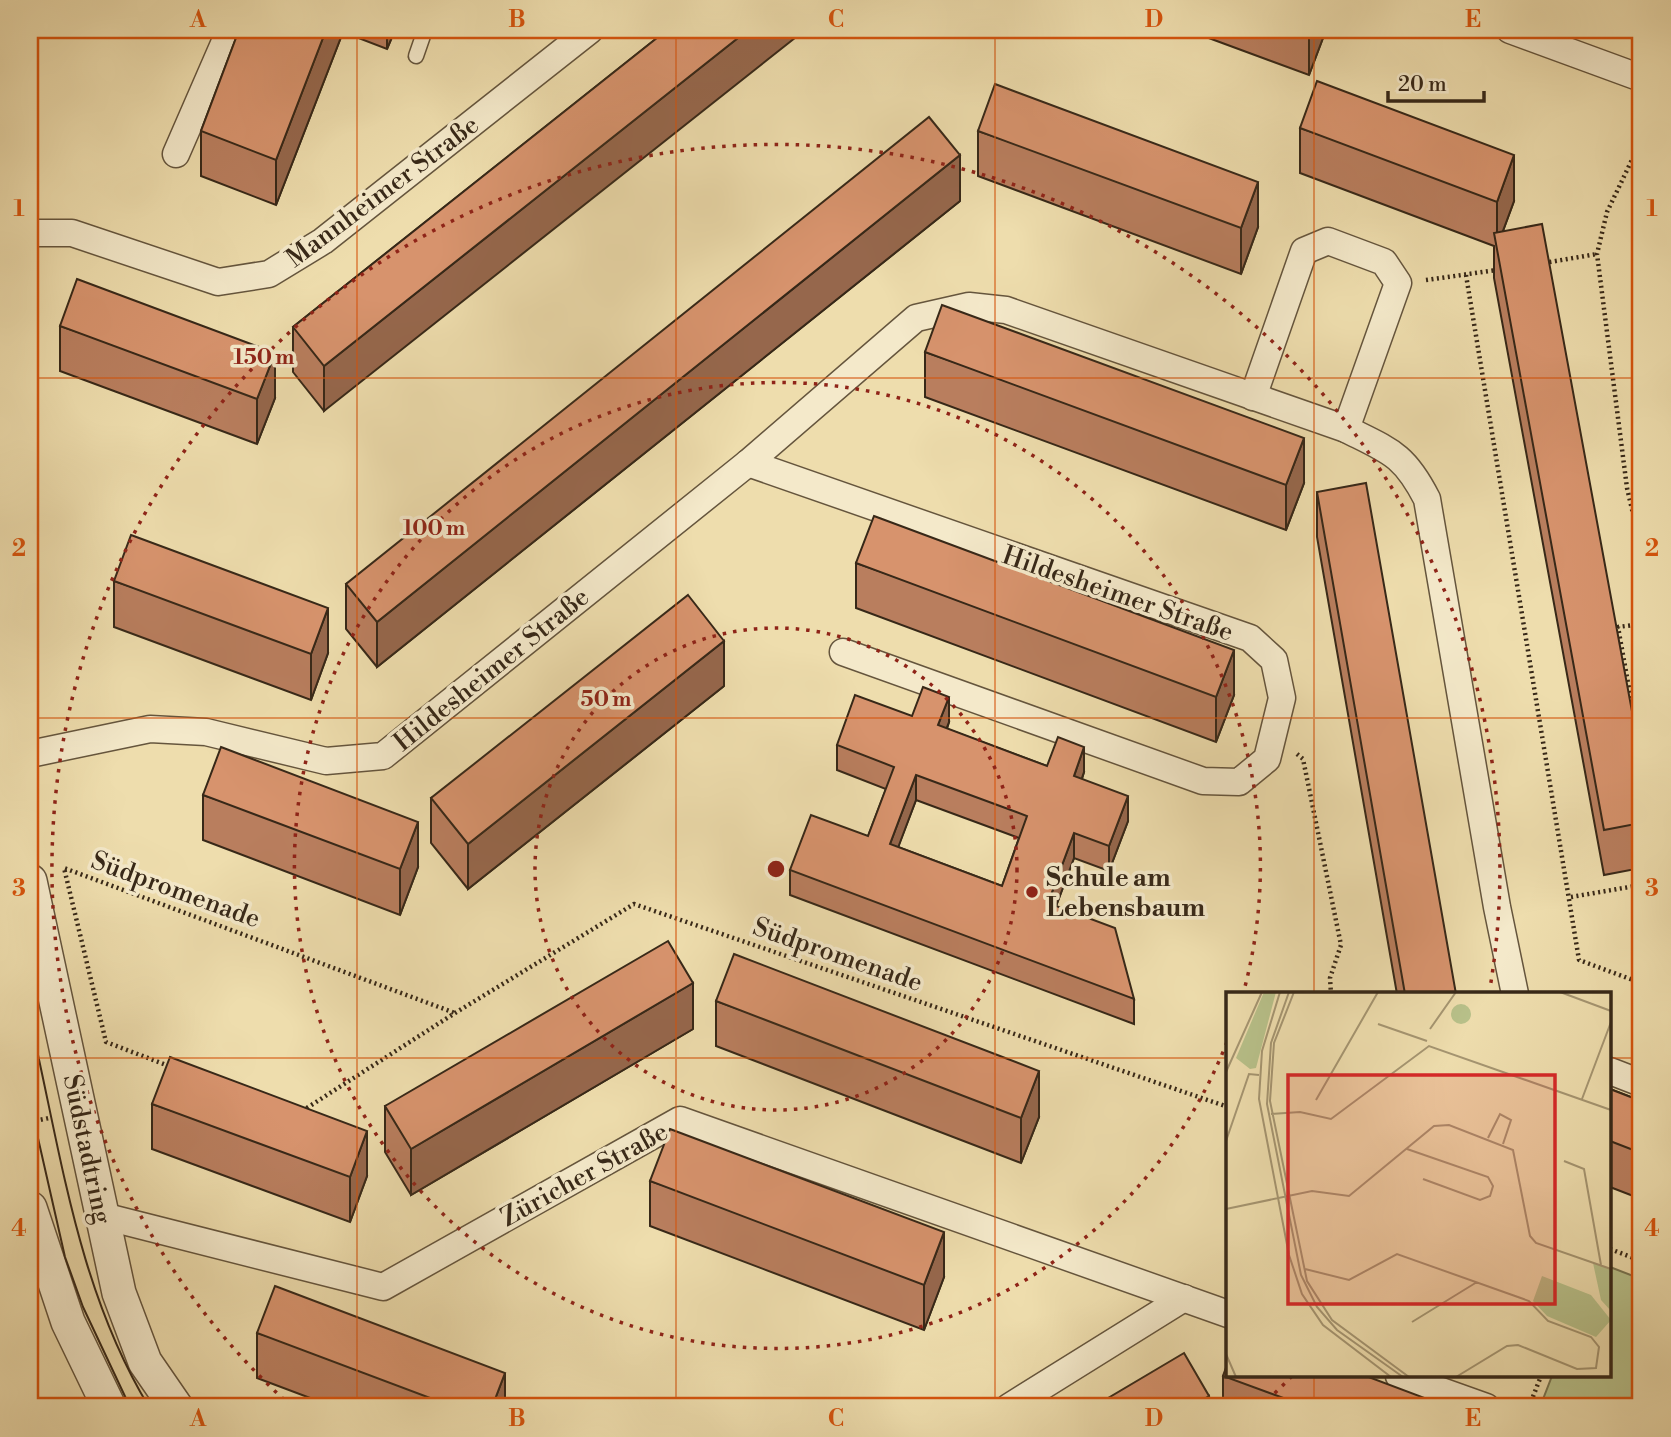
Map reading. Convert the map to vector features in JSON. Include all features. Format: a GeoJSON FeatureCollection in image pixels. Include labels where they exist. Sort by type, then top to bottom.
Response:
{"type":"FeatureCollection","features":[{"type":"Feature","properties":{"kind":"street"},"geometry":{"type":"LineString","coordinates":[[176,154],[230,30]]}},
{"type":"Feature","properties":{"kind":"street","name":"Mannheimer Straße"},"geometry":{"type":"LineString","coordinates":[[30,233],[72,233],[218,282],[269,274],[323,241],[590,30]]}},
{"type":"Feature","properties":{"kind":"street"},"geometry":{"type":"LineString","coordinates":[[1510,30],[1641,78]]}},
{"type":"Feature","properties":{"kind":"street"},"geometry":{"type":"LineString","coordinates":[[1253,397],[1304,251],[1328,241],[1384,262],[1398,283],[1346,429]]}},
{"type":"Feature","properties":{"kind":"street","name":"Hildesheimer Straße"},"geometry":{"type":"LineString","coordinates":[[30,754],[150,729],[206,732],[326,761],[383,756],[748,463],[916,318],[969,306],[1006,310],[1346,429],[1387,449],[1411,469],[1427,499],[1497,906],[1515,992]]}},
{"type":"Feature","properties":{"kind":"street","name":"Hildesheimer Straße"},"geometry":{"type":"LineString","coordinates":[[748,463],[1250,638],[1274,660],[1282,698],[1267,759],[1239,782],[1203,781],[843,652]]}},
{"type":"Feature","properties":{"kind":"street","name":"Südstadtring"},"geometry":{"type":"LineString","coordinates":[[30,881],[119,1293],[145,1362],[176,1407]]}},
{"type":"Feature","properties":{"kind":"street"},"geometry":{"type":"LineString","coordinates":[[1612,1072],[1641,1083]]}},
{"type":"Feature","properties":{"kind":"street","name":"Züricher Straße"},"geometry":{"type":"LineString","coordinates":[[103,1216],[383,1287],[680,1120],[1226,1313]]}},
{"type":"Feature","properties":{"kind":"street"},"geometry":{"type":"LineString","coordinates":[[30,1208],[68,1322],[109,1407]]}},
{"type":"Feature","properties":{"kind":"street"},"geometry":{"type":"LineString","coordinates":[[1009,1407],[1184,1298]]}},
{"type":"Feature","properties":{"kind":"street"},"geometry":{"type":"LineString","coordinates":[[1405,1378],[1486,1407]]}},
{"type":"Feature","properties":{"kind":"lane"},"geometry":{"type":"LineString","coordinates":[[416,56],[425,30]]}},
{"type":"Feature","properties":{"kind":"path"},"geometry":{"type":"LineString","coordinates":[[1641,141],[1607,212],[1597,254],[1627,488],[1641,548]]}},
{"type":"Feature","properties":{"kind":"path"},"geometry":{"type":"LineString","coordinates":[[1532,265],[1597,254]]}},
{"type":"Feature","properties":{"kind":"path"},"geometry":{"type":"LineString","coordinates":[[1398,283],[1506,269]]}},
{"type":"Feature","properties":{"kind":"path"},"geometry":{"type":"LineString","coordinates":[[1466,275],[1571,897],[1579,960],[1641,983]]}},
{"type":"Feature","properties":{"kind":"path"},"geometry":{"type":"LineString","coordinates":[[1641,624],[1618,627],[1641,755]]}},
{"type":"Feature","properties":{"kind":"path"},"geometry":{"type":"LineString","coordinates":[[1274,736],[1303,759],[1341,945],[1331,978],[1331,992]]}},
{"type":"Feature","properties":{"kind":"path","name":"Südpromenade"},"geometry":{"type":"LineString","coordinates":[[170,1066],[106,1042],[64,868],[455,1013]]}},
{"type":"Feature","properties":{"kind":"path"},"geometry":{"type":"LineString","coordinates":[[1571,897],[1641,885]]}},
{"type":"Feature","properties":{"kind":"path","name":"Südpromenade"},"geometry":{"type":"LineString","coordinates":[[298,1113],[634,904],[1226,1106]]}},
{"type":"Feature","properties":{"kind":"path"},"geometry":{"type":"LineString","coordinates":[[1612,1250],[1641,1261]]}},
{"type":"Feature","properties":{"kind":"path"},"geometry":{"type":"LineString","coordinates":[[1529,1407],[1540,1378]]}},
{"type":"Feature","properties":{"kind":"green space"},"geometry":{"type":"Polygon","coordinates":[[[1612,1268],[1641,1279],[1641,1407],[1540,1407],[1551,1378],[1612,1378],[1612,1268]]]}},
{"type":"Feature","properties":{"kind":"building"},"geometry":{"type":"Polygon","coordinates":[[[239,30],[326,30],[276,160],[201,131],[239,30]]]}},
{"type":"Feature","properties":{"kind":"building"},"geometry":{"type":"Polygon","coordinates":[[[667,30],[748,30],[324,366],[293,327],[667,30]]]}},
{"type":"Feature","properties":{"kind":"building"},"geometry":{"type":"Polygon","coordinates":[[[1317,81],[1514,155],[1497,202],[1300,128],[1317,81]]]}},
{"type":"Feature","properties":{"kind":"building"},"geometry":{"type":"Polygon","coordinates":[[[995,84],[1258,182],[1241,228],[978,131],[995,84]]]}},
{"type":"Feature","properties":{"kind":"building"},"geometry":{"type":"Polygon","coordinates":[[[929,117],[960,155],[377,622],[346,584],[929,117]]]}},
{"type":"Feature","properties":{"kind":"building"},"geometry":{"type":"Polygon","coordinates":[[[1542,224],[1641,760],[1641,823],[1604,830],[1494,233],[1542,224]]]}},
{"type":"Feature","properties":{"kind":"building"},"geometry":{"type":"Polygon","coordinates":[[[77,279],[275,353],[257,399],[60,326],[77,279]]]}},
{"type":"Feature","properties":{"kind":"building"},"geometry":{"type":"Polygon","coordinates":[[[942,305],[1304,438],[1286,485],[925,352],[942,305]]]}},
{"type":"Feature","properties":{"kind":"building"},"geometry":{"type":"Polygon","coordinates":[[[1366,483],[1456,992],[1405,992],[1317,492],[1366,483]]]}},
{"type":"Feature","properties":{"kind":"building"},"geometry":{"type":"Polygon","coordinates":[[[874,516],[1234,650],[1216,697],[856,563],[874,516]]]}},
{"type":"Feature","properties":{"kind":"building"},"geometry":{"type":"Polygon","coordinates":[[[131,535],[328,608],[311,654],[114,581],[131,535]]]}},
{"type":"Feature","properties":{"kind":"building"},"geometry":{"type":"Polygon","coordinates":[[[688,595],[724,641],[468,844],[431,798],[688,595]]]}},
{"type":"Feature","properties":{"kind":"building"},"geometry":{"type":"Polygon","coordinates":[[[923,687],[949,697],[938,725],[1047,766],[1058,737],[1084,747],[1074,776],[1128,796],[1109,846],[1074,833],[1048,903],[1115,928],[1134,999],[790,870],[811,815],[868,836],[894,767],[837,745],[855,695],[912,716],[923,687]],[[916,775],[890,844],[1002,886],[1027,816],[916,775]]]}},
{"type":"Feature","properties":{"kind":"building"},"geometry":{"type":"Polygon","coordinates":[[[221,747],[418,822],[400,869],[203,795],[221,747]]]}},
{"type":"Feature","properties":{"kind":"building"},"geometry":{"type":"Polygon","coordinates":[[[1641,874],[1641,900],[1633,896],[1641,874]]]}},
{"type":"Feature","properties":{"kind":"building"},"geometry":{"type":"Polygon","coordinates":[[[668,941],[693,983],[411,1149],[385,1106],[668,941]]]}},
{"type":"Feature","properties":{"kind":"building"},"geometry":{"type":"Polygon","coordinates":[[[734,954],[1039,1071],[1021,1118],[716,1001],[734,954]]]}},
{"type":"Feature","properties":{"kind":"building"},"geometry":{"type":"Polygon","coordinates":[[[170,1057],[367,1131],[350,1177],[152,1104],[170,1057]]]}},
{"type":"Feature","properties":{"kind":"building"},"geometry":{"type":"Polygon","coordinates":[[[1612,1090],[1641,1101],[1641,1153],[1612,1142],[1612,1090]]]}},
{"type":"Feature","properties":{"kind":"building"},"geometry":{"type":"Polygon","coordinates":[[[670,1129],[944,1232],[924,1285],[650,1181],[670,1129]]]}},
{"type":"Feature","properties":{"kind":"building"},"geometry":{"type":"Polygon","coordinates":[[[275,1286],[505,1373],[492,1407],[454,1407],[257,1333],[275,1286]]]}},
{"type":"Feature","properties":{"kind":"building"},"geometry":{"type":"Polygon","coordinates":[[[1184,1353],[1209,1396],[1190,1407],[1093,1407],[1184,1353]]]}},
{"type":"Feature","properties":{"kind":"building"},"geometry":{"type":"Polygon","coordinates":[[[1228,1378],[1371,1378],[1438,1403],[1437,1407],[1308,1407],[1228,1378]]]}},
{"type":"Feature","properties":{"kind":"tram line"},"geometry":{"type":"LineString","coordinates":[[30,1019],[62,1169],[88,1267],[124,1362],[149,1407]]}},
{"type":"Feature","properties":{"kind":"tram line"},"geometry":{"type":"LineString","coordinates":[[30,1103],[65,1257],[83,1307],[130,1407]]}},
{"type":"Feature","properties":{"kind":"place","name":"Schule am Lebensbaum"},"geometry":{"type":"Point","coordinates":[1032,892]}}]}
